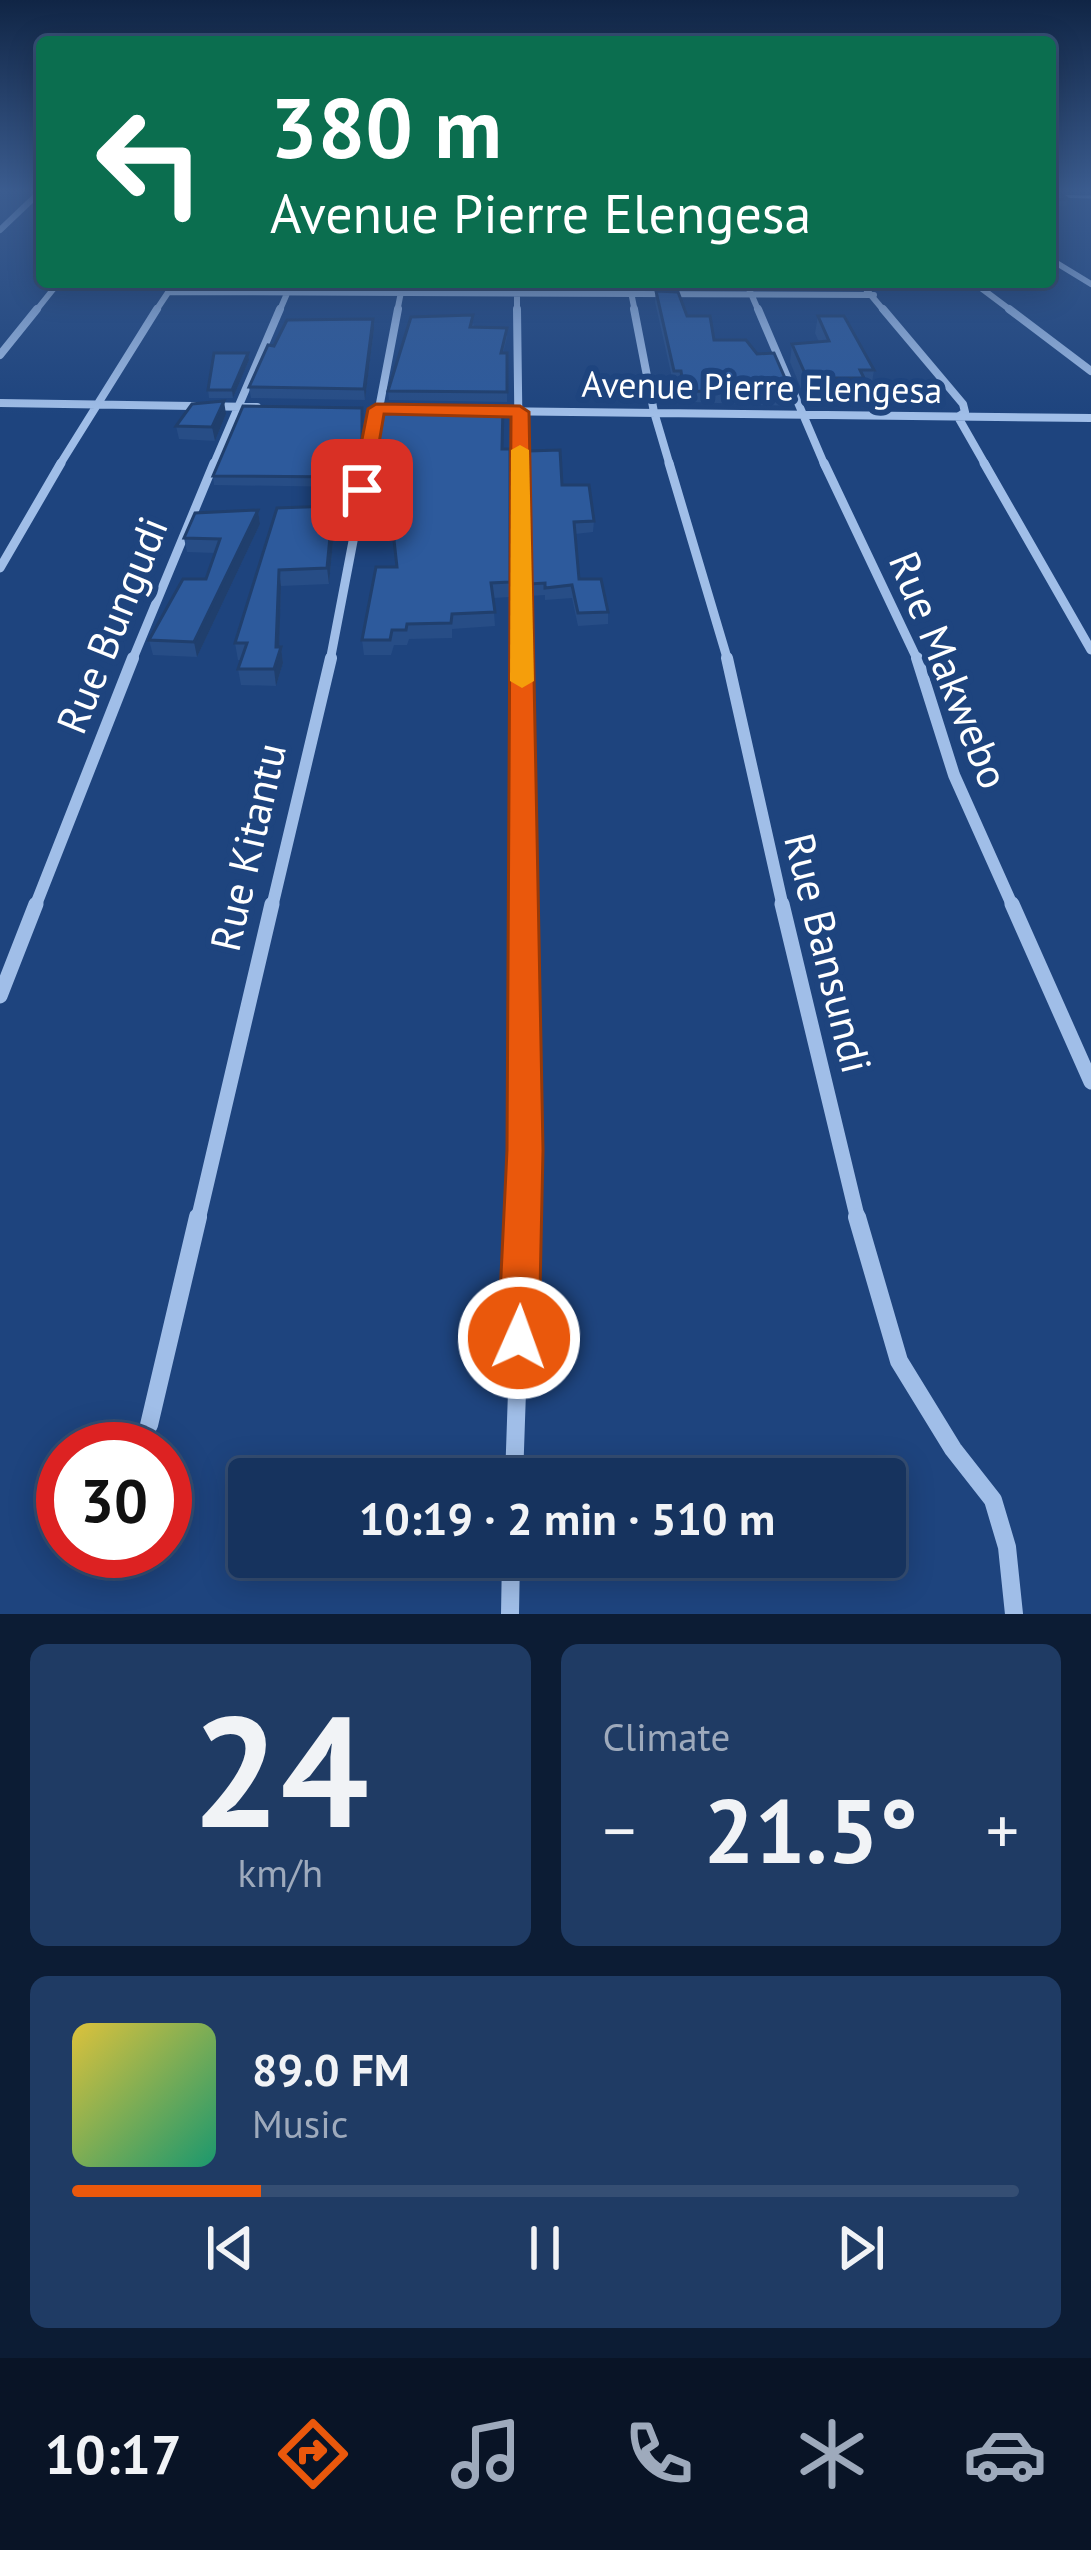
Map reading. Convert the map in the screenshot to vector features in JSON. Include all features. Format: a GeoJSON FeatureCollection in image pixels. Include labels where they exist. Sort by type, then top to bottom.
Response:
{"type":"FeatureCollection","features":[{"type":"Feature","properties":{"kind":"street"},"geometry":{"type":"LineString","coordinates":[[1057,264],[1091,284]]}},
{"type":"Feature","properties":{"kind":"street"},"geometry":{"type":"LineString","coordinates":[[0,355],[54,288]]}},
{"type":"Feature","properties":{"kind":"street"},"geometry":{"type":"LineString","coordinates":[[0,568],[94,406],[171,288]]}},
{"type":"Feature","properties":{"kind":"street","name":"Rue Bungudi"},"geometry":{"type":"LineString","coordinates":[[0,996],[166,574],[290,288]]}},
{"type":"Feature","properties":{"kind":"street"},"geometry":{"type":"LineString","coordinates":[[308,288],[401,293],[749,288],[874,295]]}},
{"type":"Feature","properties":{"kind":"street","name":"Rue Kitantu"},"geometry":{"type":"LineString","coordinates":[[150,1422],[332,653],[402,288]]}},
{"type":"Feature","properties":{"kind":"street"},"geometry":{"type":"LineString","coordinates":[[515,1458],[525,1150],[517,288]]}},
{"type":"Feature","properties":{"kind":"street","name":"Rue Bansundi"},"geometry":{"type":"LineString","coordinates":[[631,288],[654,412],[735,684],[761,818],[872,1279],[898,1361],[953,1449],[993,1500],[1007,1547],[1014,1614]]}},
{"type":"Feature","properties":{"kind":"street","name":"Rue Makwebo"},"geometry":{"type":"LineString","coordinates":[[749,288],[919,662],[954,775],[1091,1082]]}},
{"type":"Feature","properties":{"kind":"street"},"geometry":{"type":"LineString","coordinates":[[866,288],[963,404],[965,412],[958,416],[1091,650]]}},
{"type":"Feature","properties":{"kind":"street"},"geometry":{"type":"LineString","coordinates":[[981,288],[1091,371]]}},
{"type":"Feature","properties":{"kind":"street"},"geometry":{"type":"LineString","coordinates":[[0,403],[262,407]]}},
{"type":"Feature","properties":{"kind":"street"},"geometry":{"type":"LineString","coordinates":[[376,409],[400,410]]}},
{"type":"Feature","properties":{"kind":"street","name":"Avenue Pierre Elengesa"},"geometry":{"type":"LineString","coordinates":[[472,411],[1091,418]]}},
{"type":"Feature","properties":{"kind":"street"},"geometry":{"type":"LineString","coordinates":[[510,1614],[511,1578]]}},
{"type":"Feature","properties":{"kind":"building"},"geometry":{"type":"Polygon","coordinates":[[[656,291],[678,292],[687,316],[710,316],[714,340],[746,340],[757,354],[774,353],[792,394],[694,391],[693,385],[683,385],[681,371],[674,371],[656,291]]]}},
{"type":"Feature","properties":{"kind":"building"},"geometry":{"type":"Polygon","coordinates":[[[473,315],[470,327],[507,328],[501,353],[507,353],[507,392],[388,391],[411,317],[473,315]]]}},
{"type":"Feature","properties":{"kind":"building"},"geometry":{"type":"Polygon","coordinates":[[[818,316],[844,316],[874,370],[860,370],[864,378],[807,378],[792,344],[829,341],[818,316]]]}},
{"type":"Feature","properties":{"kind":"building"},"geometry":{"type":"Polygon","coordinates":[[[373,319],[364,389],[249,387],[268,345],[274,346],[287,320],[373,319]]]}},
{"type":"Feature","properties":{"kind":"building"},"geometry":{"type":"Polygon","coordinates":[[[214,353],[248,353],[232,390],[208,390],[214,353]]]}},
{"type":"Feature","properties":{"kind":"building"},"geometry":{"type":"Polygon","coordinates":[[[224,401],[212,427],[176,426],[192,404],[224,401]]]}},
{"type":"Feature","properties":{"kind":"building"},"geometry":{"type":"Polygon","coordinates":[[[385,404],[503,406],[502,449],[510,449],[510,582],[491,583],[495,612],[452,614],[451,623],[407,624],[406,630],[392,630],[390,640],[362,640],[376,567],[397,567],[392,522],[362,523],[385,404]]]}},
{"type":"Feature","properties":{"kind":"building"},"geometry":{"type":"Polygon","coordinates":[[[243,406],[362,408],[362,438],[348,507],[347,477],[213,476],[243,406]]]}},
{"type":"Feature","properties":{"kind":"building"},"geometry":{"type":"Polygon","coordinates":[[[560,450],[562,485],[589,485],[594,521],[574,522],[579,579],[601,579],[608,612],[578,613],[572,585],[545,588],[545,583],[529,584],[528,451],[560,450]]]}},
{"type":"Feature","properties":{"kind":"building"},"geometry":{"type":"Polygon","coordinates":[[[333,506],[327,568],[279,570],[276,647],[281,647],[274,669],[238,669],[247,643],[235,643],[277,508],[333,506]]]}},
{"type":"Feature","properties":{"kind":"building"},"geometry":{"type":"Polygon","coordinates":[[[258,510],[194,642],[149,640],[183,579],[206,579],[220,539],[184,538],[195,513],[258,510]]]}},
{"type":"Feature","properties":{"kind":"slow traffic"},"geometry":{"type":"LineString","coordinates":[[520,450],[522,681]]}},
{"type":"Feature","properties":{"kind":"route"},"geometry":{"type":"LineString","coordinates":[[362,490],[376,409],[520,412],[525,1150],[519,1338]]}}]}
